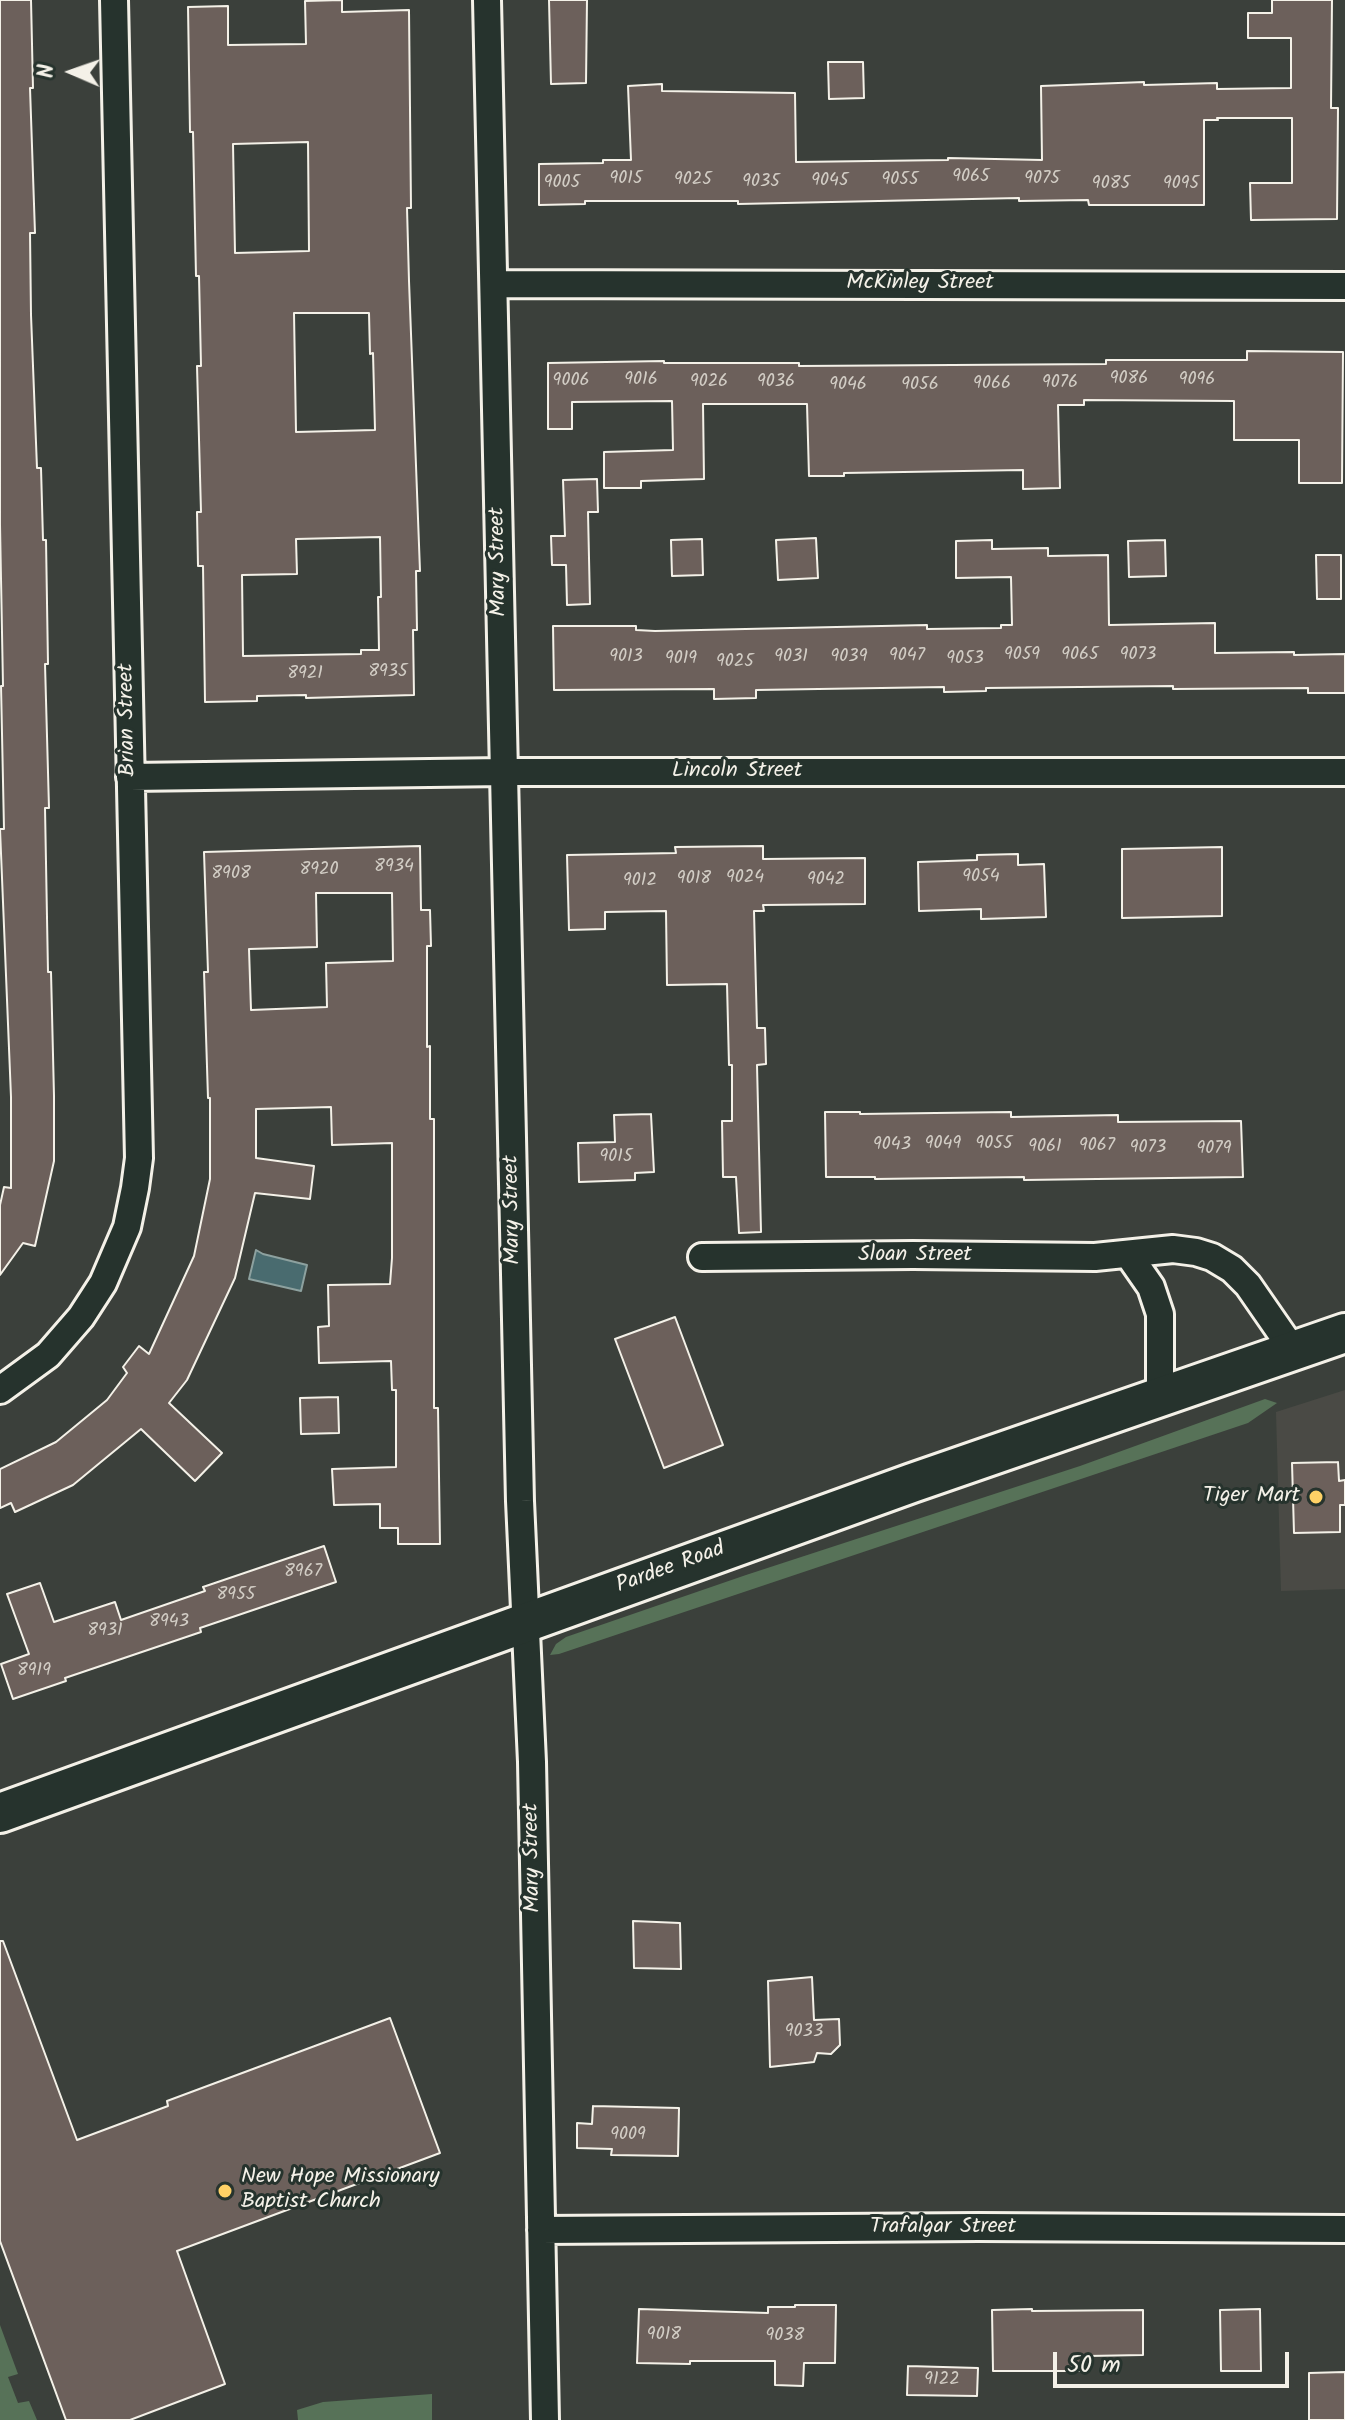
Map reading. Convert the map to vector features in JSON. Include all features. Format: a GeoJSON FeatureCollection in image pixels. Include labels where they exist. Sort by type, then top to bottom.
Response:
{"type":"FeatureCollection","features":[{"type":"Feature","properties":{"kind":"main road","name":"Pardee Road"},"geometry":{"type":"LineString","coordinates":[[0,1813],[897,1488],[1345,1333]]}},
{"type":"Feature","properties":{"kind":"street","name":"Brian Street"},"geometry":{"type":"LineString","coordinates":[[0,1390],[48,1355],[81,1317],[103,1283],[127,1227],[139,1158],[114,0]]}},
{"type":"Feature","properties":{"kind":"street","name":"Mary Street"},"geometry":{"type":"LineString","coordinates":[[487,0],[520,1501],[532,1762],[545,2420]]}},
{"type":"Feature","properties":{"kind":"street","name":"McKinley Street"},"geometry":{"type":"LineString","coordinates":[[494,284],[1345,286]]}},
{"type":"Feature","properties":{"kind":"street","name":"Lincoln Street"},"geometry":{"type":"LineString","coordinates":[[130,777],[504,772],[1345,772]]}},
{"type":"Feature","properties":{"kind":"street","name":"Sloan Street"},"geometry":{"type":"LineString","coordinates":[[702,1257],[1095,1257],[1173,1249],[1196,1252],[1232,1269],[1248,1285],[1293,1350]]}},
{"type":"Feature","properties":{"kind":"street"},"geometry":{"type":"LineString","coordinates":[[1128,1254],[1151,1287],[1160,1314],[1160,1396]]}},
{"type":"Feature","properties":{"kind":"street","name":"Trafalgar Street"},"geometry":{"type":"LineString","coordinates":[[541,2230],[979,2227],[1345,2229]]}},
{"type":"Feature","properties":{"kind":"shaded area"},"geometry":{"type":"Polygon","coordinates":[[[1345,1390],[1345,1589],[1281,1591],[1276,1412],[1345,1390]]]}},
{"type":"Feature","properties":{"kind":"green space"},"geometry":{"type":"Polygon","coordinates":[[[1265,1399],[1277,1403],[1248,1423],[550,1655],[556,1644],[566,1637],[1080,1466],[1265,1399]]]}},
{"type":"Feature","properties":{"kind":"green space"},"geometry":{"type":"Polygon","coordinates":[[[0,2325],[18,2374],[8,2377],[18,2403],[29,2401],[37,2420],[0,2420],[0,2325]]]}},
{"type":"Feature","properties":{"kind":"green space"},"geometry":{"type":"Polygon","coordinates":[[[432,2394],[432,2420],[298,2420],[297,2410],[323,2402],[432,2394]]]}},
{"type":"Feature","properties":{"kind":"water"},"geometry":{"type":"Polygon","coordinates":[[[256,1250],[307,1265],[301,1291],[249,1279],[256,1250]]]}},
{"type":"Feature","properties":{"kind":"building"},"geometry":{"type":"Polygon","coordinates":[[[0,0],[31,0],[33,88],[30,88],[35,233],[30,233],[31,315],[37,468],[41,468],[43,540],[46,540],[49,808],[45,808],[54,1161],[35,1246],[23,1243],[0,1275],[0,1205],[4,1187],[11,1188],[11,1097],[0,829],[4,829],[0,525],[0,0]]]}},
{"type":"Feature","properties":{"kind":"building"},"geometry":{"type":"Polygon","coordinates":[[[342,0],[342,12],[409,10],[411,208],[407,208],[420,571],[416,571],[417,630],[413,630],[414,695],[257,696],[257,701],[205,702],[203,566],[198,566],[197,512],[201,512],[197,366],[201,366],[199,276],[196,276],[193,132],[190,132],[188,7],[228,6],[228,45],[306,44],[305,1],[342,0]],[[308,142],[233,144],[235,253],[309,251],[308,142]],[[294,313],[296,432],[375,430],[369,313],[294,313]],[[380,537],[296,539],[297,574],[242,575],[243,656],[361,654],[361,650],[379,650],[380,537]]]}},
{"type":"Feature","properties":{"kind":"building"},"geometry":{"type":"Polygon","coordinates":[[[549,0],[587,0],[586,83],[551,84],[549,0]]]}},
{"type":"Feature","properties":{"kind":"building"},"geometry":{"type":"Polygon","coordinates":[[[1272,0],[1332,0],[1331,108],[1338,108],[1337,219],[1251,220],[1250,183],[1292,183],[1292,118],[1204,120],[1204,205],[1089,205],[1088,200],[1019,201],[1019,198],[738,204],[738,201],[585,201],[585,204],[539,205],[539,164],[631,160],[628,86],[662,84],[662,91],[795,93],[796,162],[948,158],[1042,160],[1041,86],[1144,82],[1144,85],[1217,83],[1217,89],[1291,88],[1291,38],[1248,38],[1248,13],[1272,13],[1272,0]]]}},
{"type":"Feature","properties":{"kind":"building"},"geometry":{"type":"Polygon","coordinates":[[[828,62],[863,62],[864,98],[829,99],[828,62]]]}},
{"type":"Feature","properties":{"kind":"building"},"geometry":{"type":"Polygon","coordinates":[[[1247,351],[1343,352],[1342,483],[1299,483],[1299,440],[1234,440],[1234,401],[1084,400],[1084,405],[1058,405],[1060,488],[1023,489],[1023,470],[809,476],[807,404],[703,404],[704,479],[641,481],[641,488],[604,488],[604,452],[673,450],[672,401],[572,402],[572,429],[548,429],[548,363],[664,361],[799,363],[799,366],[1106,364],[1106,360],[1247,360],[1247,351]]]}},
{"type":"Feature","properties":{"kind":"building"},"geometry":{"type":"Polygon","coordinates":[[[597,479],[598,512],[588,512],[590,604],[567,605],[566,565],[552,565],[551,536],[565,536],[563,480],[597,479]]]}},
{"type":"Feature","properties":{"kind":"building"},"geometry":{"type":"Polygon","coordinates":[[[816,538],[818,578],[778,580],[776,540],[816,538]]]}},
{"type":"Feature","properties":{"kind":"building"},"geometry":{"type":"Polygon","coordinates":[[[702,539],[703,575],[672,576],[671,540],[702,539]]]}},
{"type":"Feature","properties":{"kind":"building"},"geometry":{"type":"Polygon","coordinates":[[[992,540],[992,549],[1048,548],[1048,556],[1108,555],[1109,625],[1215,623],[1215,653],[1345,654],[1345,693],[1308,693],[1308,688],[1173,689],[1173,686],[986,688],[986,691],[944,692],[944,687],[756,690],[756,698],[714,699],[714,689],[554,690],[553,626],[636,626],[636,630],[655,631],[927,625],[927,629],[1001,628],[1001,625],[1012,625],[1011,577],[956,578],[956,541],[992,540]]]}},
{"type":"Feature","properties":{"kind":"building"},"geometry":{"type":"Polygon","coordinates":[[[1165,540],[1166,576],[1129,577],[1128,541],[1165,540]]]}},
{"type":"Feature","properties":{"kind":"building"},"geometry":{"type":"Polygon","coordinates":[[[1316,555],[1341,555],[1341,599],[1317,599],[1316,555]]]}},
{"type":"Feature","properties":{"kind":"building"},"geometry":{"type":"Polygon","coordinates":[[[420,846],[421,910],[430,910],[427,1047],[430,1046],[430,1119],[434,1119],[434,1408],[438,1408],[440,1544],[398,1544],[398,1528],[380,1528],[380,1504],[334,1505],[332,1469],[396,1467],[396,1390],[392,1390],[391,1361],[319,1363],[318,1327],[329,1326],[328,1285],[390,1284],[392,1258],[392,1143],[332,1145],[331,1107],[256,1109],[256,1158],[314,1166],[310,1199],[255,1193],[235,1278],[187,1380],[169,1403],[222,1453],[195,1481],[141,1429],[73,1485],[15,1512],[11,1503],[0,1508],[0,1469],[56,1442],[107,1400],[127,1373],[123,1367],[139,1346],[149,1354],[194,1256],[210,1179],[204,852],[420,846]],[[316,893],[317,947],[249,949],[251,1010],[327,1007],[326,963],[393,961],[392,893],[316,893]]]}},
{"type":"Feature","properties":{"kind":"building"},"geometry":{"type":"Polygon","coordinates":[[[763,846],[763,859],[865,858],[865,904],[763,905],[764,911],[754,911],[757,1028],[765,1028],[766,1064],[757,1065],[761,1232],[739,1233],[736,1177],[723,1177],[722,1121],[732,1121],[727,984],[667,985],[666,911],[605,912],[605,929],[569,930],[567,855],[676,853],[675,847],[763,846]]]}},
{"type":"Feature","properties":{"kind":"building"},"geometry":{"type":"Polygon","coordinates":[[[1222,847],[1222,916],[1122,918],[1122,849],[1222,847]]]}},
{"type":"Feature","properties":{"kind":"building"},"geometry":{"type":"Polygon","coordinates":[[[1018,854],[1018,865],[1044,864],[1046,917],[981,919],[981,909],[919,911],[918,862],[977,860],[977,855],[1018,854]]]}},
{"type":"Feature","properties":{"kind":"building"},"geometry":{"type":"Polygon","coordinates":[[[825,1112],[1011,1112],[1011,1117],[1118,1115],[1118,1122],[1241,1121],[1243,1177],[1024,1180],[1024,1177],[826,1177],[825,1112]]]}},
{"type":"Feature","properties":{"kind":"building"},"geometry":{"type":"Polygon","coordinates":[[[651,1114],[654,1172],[635,1173],[635,1180],[579,1182],[578,1143],[615,1142],[614,1115],[651,1114]]]}},
{"type":"Feature","properties":{"kind":"building"},"geometry":{"type":"Polygon","coordinates":[[[675,1317],[723,1445],[664,1468],[615,1339],[675,1317]]]}},
{"type":"Feature","properties":{"kind":"building"},"geometry":{"type":"Polygon","coordinates":[[[338,1397],[339,1433],[301,1434],[300,1398],[338,1397]]]}},
{"type":"Feature","properties":{"kind":"building","name":"Tiger Mart"},"geometry":{"type":"Polygon","coordinates":[[[1338,1462],[1339,1481],[1345,1480],[1345,1505],[1340,1505],[1340,1532],[1294,1533],[1292,1463],[1338,1462]]]}},
{"type":"Feature","properties":{"kind":"building"},"geometry":{"type":"Polygon","coordinates":[[[324,1546],[336,1582],[200,1628],[201,1632],[13,1699],[1,1664],[29,1654],[7,1594],[40,1583],[54,1622],[115,1602],[121,1620],[205,1591],[203,1587],[324,1546]]]}},
{"type":"Feature","properties":{"kind":"building"},"geometry":{"type":"Polygon","coordinates":[[[633,1921],[680,1923],[681,1969],[634,1968],[633,1921]]]}},
{"type":"Feature","properties":{"kind":"building","name":"New Hope Missionary Baptist Church"},"geometry":{"type":"Polygon","coordinates":[[[0,1941],[3,1941],[77,2140],[168,2106],[167,2101],[390,2018],[440,2153],[177,2251],[225,2384],[130,2420],[66,2420],[0,2241],[0,1941]]]}},
{"type":"Feature","properties":{"kind":"building"},"geometry":{"type":"Polygon","coordinates":[[[812,1977],[814,2020],[839,2019],[840,2045],[831,2054],[817,2053],[814,2062],[770,2067],[768,1981],[812,1977]]]}},
{"type":"Feature","properties":{"kind":"building"},"geometry":{"type":"Polygon","coordinates":[[[593,2106],[679,2108],[678,2156],[611,2155],[612,2149],[577,2148],[577,2123],[592,2124],[593,2106]]]}},
{"type":"Feature","properties":{"kind":"building"},"geometry":{"type":"Polygon","coordinates":[[[836,2305],[835,2363],[804,2363],[803,2386],[775,2385],[775,2361],[637,2363],[639,2309],[768,2313],[768,2307],[836,2305]]]}},
{"type":"Feature","properties":{"kind":"building"},"geometry":{"type":"Polygon","coordinates":[[[1260,2309],[1261,2371],[1221,2371],[1220,2310],[1260,2309]]]}},
{"type":"Feature","properties":{"kind":"building"},"geometry":{"type":"Polygon","coordinates":[[[992,2310],[1143,2310],[1143,2355],[1088,2356],[1088,2371],[993,2371],[992,2310]]]}},
{"type":"Feature","properties":{"kind":"building"},"geometry":{"type":"Polygon","coordinates":[[[908,2366],[978,2368],[977,2396],[907,2395],[908,2366]]]}},
{"type":"Feature","properties":{"kind":"building"},"geometry":{"type":"Polygon","coordinates":[[[1345,2372],[1345,2420],[1309,2420],[1309,2373],[1345,2372]]]}},
{"type":"Feature","properties":{"kind":"place","name":"Tiger Mart"},"geometry":{"type":"Point","coordinates":[1316,1497]}},
{"type":"Feature","properties":{"kind":"place","name":"New Hope Missionary Baptist Church"},"geometry":{"type":"Point","coordinates":[225,2191]}}]}
